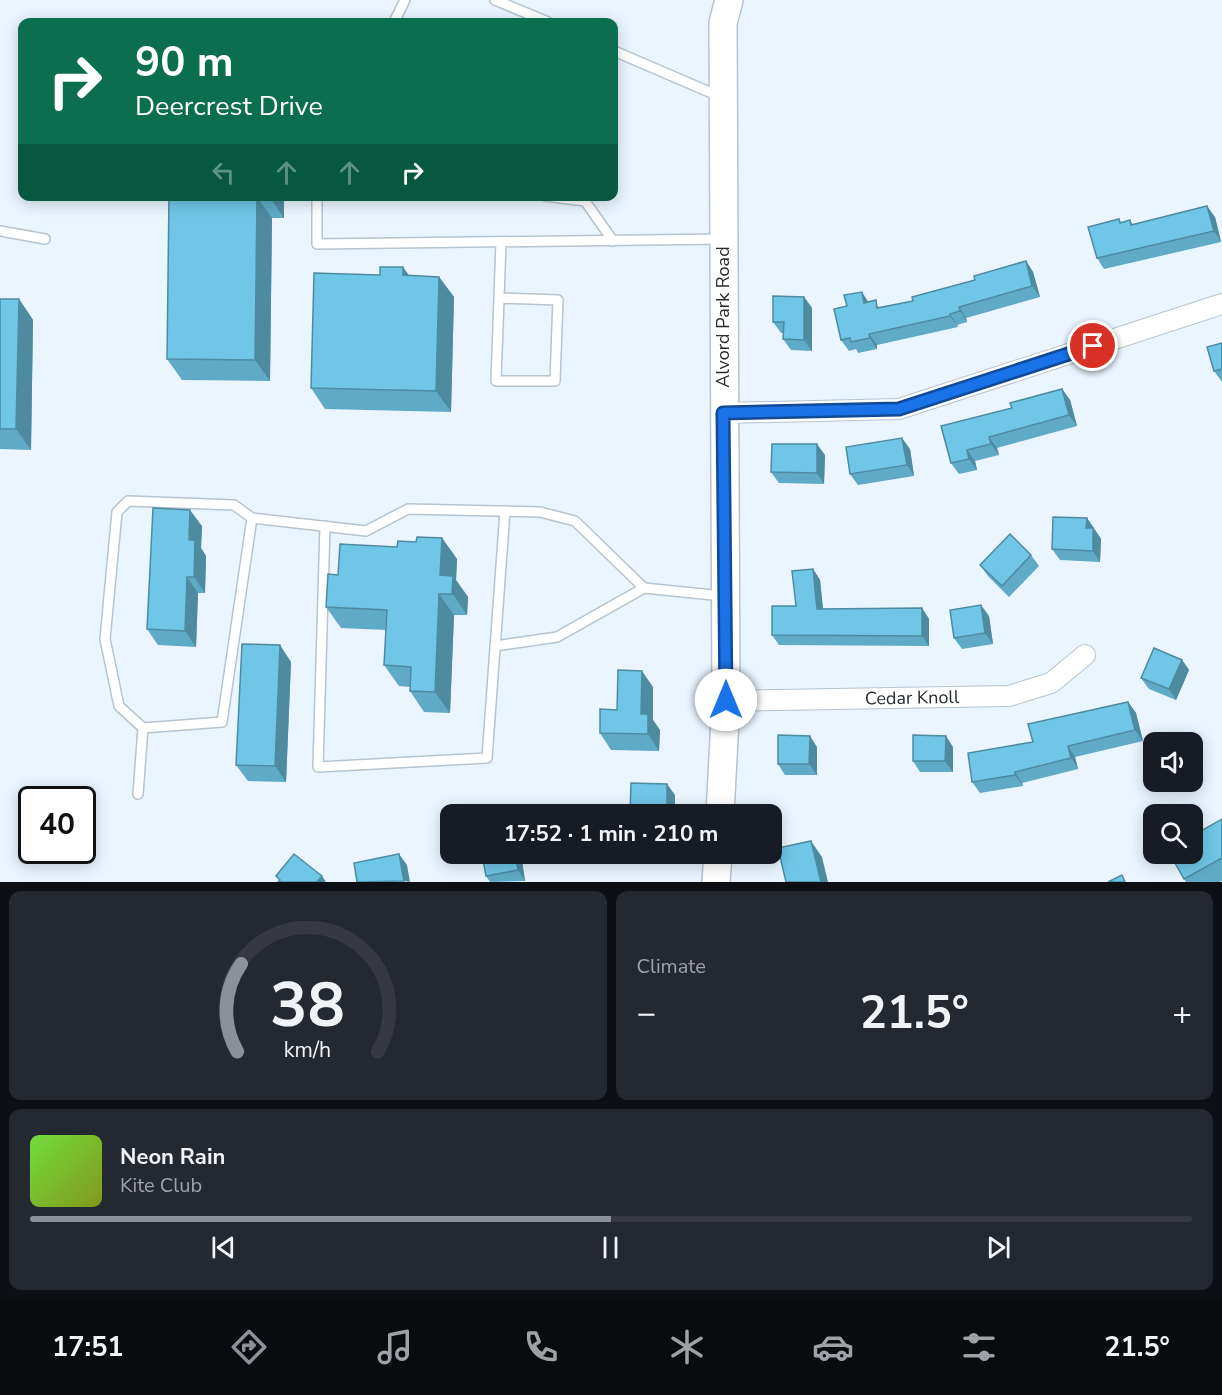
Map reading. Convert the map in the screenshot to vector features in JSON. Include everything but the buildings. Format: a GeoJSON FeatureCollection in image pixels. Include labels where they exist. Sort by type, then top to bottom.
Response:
{"type":"FeatureCollection","features":[{"type":"Feature","properties":{"kind":"street","name":"Alvord Park Road"},"geometry":{"type":"LineString","coordinates":[[721,804],[726,700],[723,24],[729,0]]}},
{"type":"Feature","properties":{"kind":"street"},"geometry":{"type":"LineString","coordinates":[[723,413],[899,409],[1222,304]]}},
{"type":"Feature","properties":{"kind":"street","name":"Cedar Knoll"},"geometry":{"type":"LineString","coordinates":[[726,700],[1010,696],[1051,683],[1085,655]]}},
{"type":"Feature","properties":{"kind":"street"},"geometry":{"type":"LineString","coordinates":[[716,882],[717,864]]}},
{"type":"Feature","properties":{"kind":"lane"},"geometry":{"type":"LineString","coordinates":[[397,18],[405,0]]}},
{"type":"Feature","properties":{"kind":"lane"},"geometry":{"type":"LineString","coordinates":[[495,0],[538,18]]}},
{"type":"Feature","properties":{"kind":"lane"},"geometry":{"type":"LineString","coordinates":[[618,53],[723,98]]}},
{"type":"Feature","properties":{"kind":"lane"},"geometry":{"type":"LineString","coordinates":[[317,201],[317,244],[723,239]]}},
{"type":"Feature","properties":{"kind":"lane"},"geometry":{"type":"LineString","coordinates":[[585,201],[613,241]]}},
{"type":"Feature","properties":{"kind":"lane"},"geometry":{"type":"LineString","coordinates":[[0,231],[45,239]]}},
{"type":"Feature","properties":{"kind":"lane"},"geometry":{"type":"LineString","coordinates":[[499,298],[558,300],[555,381],[496,381],[501,242]]}},
{"type":"Feature","properties":{"kind":"lane"},"geometry":{"type":"LineString","coordinates":[[252,518],[222,722],[143,728],[119,706],[105,639],[117,512],[128,501],[234,505],[252,518],[366,531],[408,509],[540,512],[575,521],[644,588]]}},
{"type":"Feature","properties":{"kind":"lane"},"geometry":{"type":"LineString","coordinates":[[325,526],[318,767],[487,758],[505,511]]}},
{"type":"Feature","properties":{"kind":"lane"},"geometry":{"type":"LineString","coordinates":[[495,646],[557,637],[644,588],[726,596]]}},
{"type":"Feature","properties":{"kind":"lane"},"geometry":{"type":"LineString","coordinates":[[138,794],[143,728]]}},
{"type":"Feature","properties":{"kind":"route"},"geometry":{"type":"LineString","coordinates":[[726,700],[723,413],[899,409],[1093,346]]}}]}
